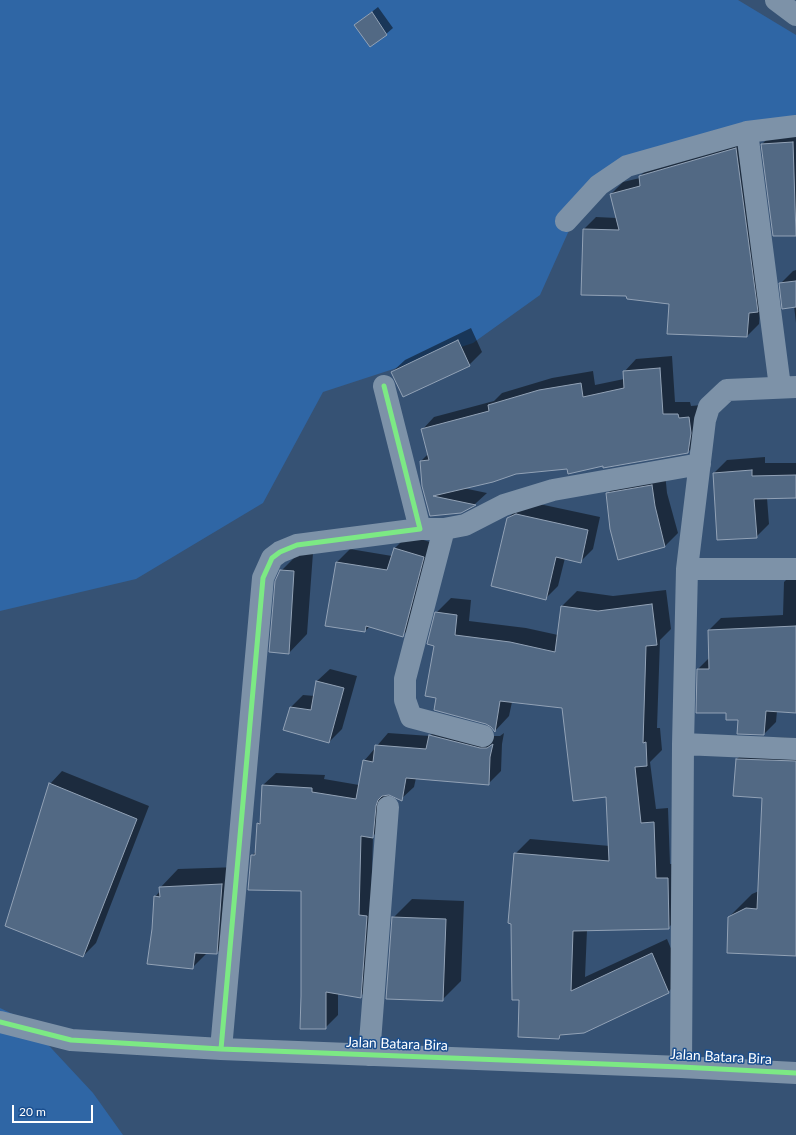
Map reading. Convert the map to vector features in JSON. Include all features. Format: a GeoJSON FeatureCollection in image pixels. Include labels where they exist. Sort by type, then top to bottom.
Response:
{"type":"FeatureCollection","features":[{"type":"Feature","properties":{"kind":"street"},"geometry":{"type":"LineString","coordinates":[[776,0],[796,15]]}},
{"type":"Feature","properties":{"kind":"street"},"geometry":{"type":"LineString","coordinates":[[566,221],[599,185],[627,166],[747,132],[796,126]]}},
{"type":"Feature","properties":{"kind":"street"},"geometry":{"type":"LineString","coordinates":[[681,1066],[683,744],[687,569],[705,420],[709,407],[715,399],[727,390],[788,387],[747,132]]}},
{"type":"Feature","properties":{"kind":"street"},"geometry":{"type":"LineString","coordinates":[[384,386],[420,529]]}},
{"type":"Feature","properties":{"kind":"street"},"geometry":{"type":"LineString","coordinates":[[221,1049],[263,578],[272,558],[280,552],[298,546],[420,529],[444,529],[465,525],[504,505],[553,490],[700,464]]}},
{"type":"Feature","properties":{"kind":"street"},"geometry":{"type":"LineString","coordinates":[[444,529],[405,680],[405,700],[411,717],[483,736]]}},
{"type":"Feature","properties":{"kind":"street"},"geometry":{"type":"LineString","coordinates":[[687,569],[796,569]]}},
{"type":"Feature","properties":{"kind":"street"},"geometry":{"type":"LineString","coordinates":[[683,744],[796,749]]}},
{"type":"Feature","properties":{"kind":"street"},"geometry":{"type":"LineString","coordinates":[[369,1055],[388,807]]}},
{"type":"Feature","properties":{"kind":"street","name":"Jalan Batara Bira"},"geometry":{"type":"LineString","coordinates":[[0,1022],[71,1040],[221,1049],[681,1066],[796,1073]]}},
{"type":"Feature","properties":{"kind":"shaded area"},"geometry":{"type":"Polygon","coordinates":[[[0,0],[738,0],[796,35],[796,120],[593,177],[540,295],[473,343],[323,392],[263,503],[136,579],[0,611],[0,0]]]}},
{"type":"Feature","properties":{"kind":"shaded area"},"geometry":{"type":"Polygon","coordinates":[[[0,1008],[25,1020],[93,1093],[123,1135],[0,1135],[0,1008]]]}},
{"type":"Feature","properties":{"kind":"building"},"geometry":{"type":"Polygon","coordinates":[[[372,12],[387,35],[370,47],[354,25],[372,12]]]}},
{"type":"Feature","properties":{"kind":"building"},"geometry":{"type":"Polygon","coordinates":[[[793,142],[796,236],[773,236],[761,144],[793,142]]]}},
{"type":"Feature","properties":{"kind":"building"},"geometry":{"type":"Polygon","coordinates":[[[736,148],[758,312],[749,313],[747,337],[667,334],[669,304],[627,299],[626,296],[581,295],[583,229],[619,230],[610,194],[640,186],[639,176],[736,148]]]}},
{"type":"Feature","properties":{"kind":"building"},"geometry":{"type":"Polygon","coordinates":[[[796,281],[796,307],[782,309],[779,283],[796,281]]]}},
{"type":"Feature","properties":{"kind":"building"},"geometry":{"type":"Polygon","coordinates":[[[458,340],[470,366],[403,397],[391,372],[458,340]]]}},
{"type":"Feature","properties":{"kind":"building"},"geometry":{"type":"Polygon","coordinates":[[[660,368],[663,414],[678,414],[679,418],[689,417],[691,433],[688,453],[603,468],[603,466],[568,474],[567,469],[516,474],[493,482],[433,496],[476,505],[461,513],[430,516],[422,486],[420,461],[429,460],[421,429],[489,411],[488,405],[539,390],[581,383],[583,397],[624,388],[623,371],[660,368]]]}},
{"type":"Feature","properties":{"kind":"building"},"geometry":{"type":"Polygon","coordinates":[[[752,470],[752,476],[796,475],[796,498],[754,499],[757,538],[717,540],[713,473],[752,470]]]}},
{"type":"Feature","properties":{"kind":"building"},"geometry":{"type":"Polygon","coordinates":[[[652,485],[655,506],[665,547],[618,560],[610,529],[606,493],[652,485]]]}},
{"type":"Feature","properties":{"kind":"building"},"geometry":{"type":"Polygon","coordinates":[[[516,514],[588,530],[581,563],[556,557],[546,600],[491,586],[507,518],[516,514]]]}},
{"type":"Feature","properties":{"kind":"building"},"geometry":{"type":"Polygon","coordinates":[[[394,548],[424,557],[403,637],[366,626],[365,632],[325,626],[336,562],[387,570],[394,548]]]}},
{"type":"Feature","properties":{"kind":"building"},"geometry":{"type":"Polygon","coordinates":[[[280,570],[294,571],[289,654],[269,652],[275,581],[280,570]]]}},
{"type":"Feature","properties":{"kind":"building"},"geometry":{"type":"Polygon","coordinates":[[[652,604],[657,645],[646,646],[643,743],[646,742],[647,766],[635,767],[641,823],[654,822],[656,878],[668,878],[669,929],[573,931],[571,991],[652,953],[669,993],[584,1033],[560,1035],[559,1039],[518,1037],[519,1000],[512,1000],[511,924],[508,923],[514,853],[609,861],[606,797],[573,801],[562,708],[500,701],[495,732],[486,724],[434,710],[436,698],[425,696],[434,646],[427,644],[435,612],[457,615],[455,635],[510,642],[555,652],[561,606],[598,611],[652,604]]]}},
{"type":"Feature","properties":{"kind":"building"},"geometry":{"type":"Polygon","coordinates":[[[796,626],[796,713],[766,711],[764,735],[737,734],[738,720],[726,720],[726,713],[696,713],[697,669],[709,669],[708,630],[796,626]]]}},
{"type":"Feature","properties":{"kind":"building"},"geometry":{"type":"Polygon","coordinates":[[[316,681],[344,688],[329,743],[283,730],[290,707],[311,710],[316,681]]]}},
{"type":"Feature","properties":{"kind":"building"},"geometry":{"type":"Polygon","coordinates":[[[429,735],[480,748],[487,748],[493,744],[490,757],[489,785],[406,778],[402,801],[389,795],[382,796],[378,800],[376,806],[373,838],[361,836],[359,915],[367,916],[361,998],[326,992],[326,1029],[300,1029],[301,891],[248,890],[251,855],[255,855],[257,823],[260,824],[262,785],[312,788],[312,792],[356,799],[363,760],[373,762],[375,745],[426,749],[429,735]]]}},
{"type":"Feature","properties":{"kind":"building"},"geometry":{"type":"Polygon","coordinates":[[[736,759],[796,761],[796,956],[727,953],[728,917],[746,908],[757,909],[762,798],[733,796],[736,759]]]}},
{"type":"Feature","properties":{"kind":"building"},"geometry":{"type":"Polygon","coordinates":[[[49,783],[137,819],[83,957],[5,926],[49,783]]]}},
{"type":"Feature","properties":{"kind":"building"},"geometry":{"type":"Polygon","coordinates":[[[222,884],[217,954],[195,953],[193,969],[147,964],[152,929],[154,896],[160,897],[159,887],[222,884]]]}},
{"type":"Feature","properties":{"kind":"building"},"geometry":{"type":"Polygon","coordinates":[[[392,917],[446,919],[443,1001],[386,999],[392,917]]]}},
{"type":"Feature","properties":{"kind":"cycle path"},"geometry":{"type":"LineString","coordinates":[[221,1049],[263,578],[272,558],[280,552],[297,545],[420,529],[384,386]]}},
{"type":"Feature","properties":{"kind":"cycle path"},"geometry":{"type":"LineString","coordinates":[[0,1022],[71,1040],[221,1049],[796,1073]]}}]}
